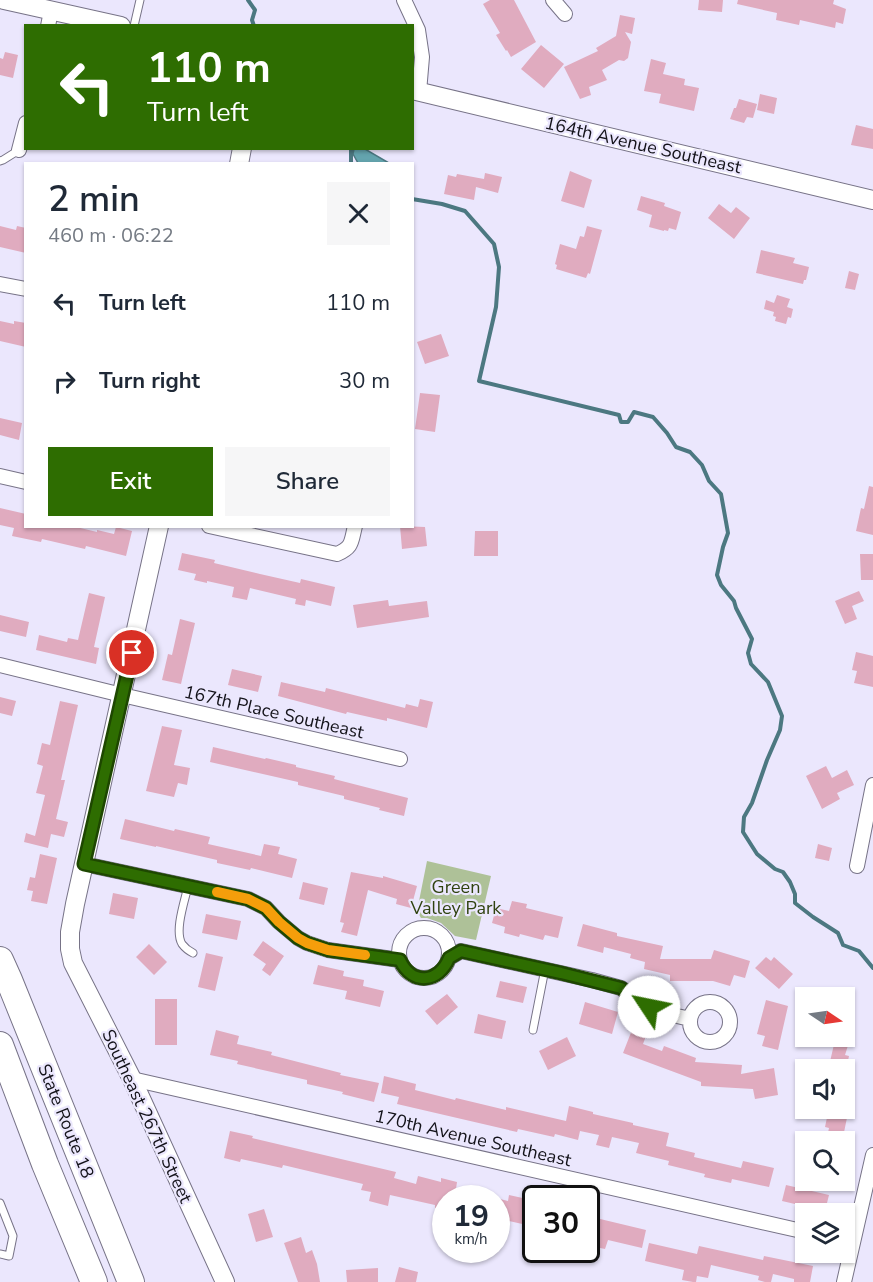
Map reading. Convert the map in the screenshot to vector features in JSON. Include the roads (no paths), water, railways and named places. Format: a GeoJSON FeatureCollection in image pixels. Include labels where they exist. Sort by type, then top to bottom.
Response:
{"type":"FeatureCollection","features":[{"type":"Feature","properties":{"kind":"highway","name":"State Route 18"},"geometry":{"type":"LineString","coordinates":[[0,955],[131,1282]]}},
{"type":"Feature","properties":{"kind":"highway","name":"State Route 18"},"geometry":{"type":"LineString","coordinates":[[0,1045],[93,1282]]}},
{"type":"Feature","properties":{"kind":"highway"},"geometry":{"type":"LineString","coordinates":[[0,1086],[20,1143],[93,1282]]}},
{"type":"Feature","properties":{"kind":"street"},"geometry":{"type":"LineString","coordinates":[[4,0],[49,18],[103,24]]}},
{"type":"Feature","properties":{"kind":"street"},"geometry":{"type":"LineString","coordinates":[[404,0],[418,30],[422,57],[416,91]]}},
{"type":"Feature","properties":{"kind":"street"},"geometry":{"type":"LineString","coordinates":[[553,0],[565,14]]}},
{"type":"Feature","properties":{"kind":"street","name":"164th Avenue Southeast"},"geometry":{"type":"LineString","coordinates":[[416,91],[873,200]]}},
{"type":"Feature","properties":{"kind":"street"},"geometry":{"type":"LineString","coordinates":[[20,150],[24,132]]}},
{"type":"Feature","properties":{"kind":"street"},"geometry":{"type":"LineString","coordinates":[[0,284],[24,289]]}},
{"type":"Feature","properties":{"kind":"street"},"geometry":{"type":"LineString","coordinates":[[0,476],[24,482]]}},
{"type":"Feature","properties":{"kind":"street"},"geometry":{"type":"LineString","coordinates":[[159,528],[84,864],[248,899],[266,908],[279,922],[307,943],[328,950],[400,960]]}},
{"type":"Feature","properties":{"kind":"street"},"geometry":{"type":"LineString","coordinates":[[218,528],[337,554],[351,544],[355,528]]}},
{"type":"Feature","properties":{"kind":"street","name":"167th Place Southeast"},"geometry":{"type":"LineString","coordinates":[[0,665],[400,759]]}},
{"type":"Feature","properties":{"kind":"street"},"geometry":{"type":"LineString","coordinates":[[857,866],[873,785]]}},
{"type":"Feature","properties":{"kind":"street","name":"Southeast 267th Street"},"geometry":{"type":"LineString","coordinates":[[84,864],[70,932],[73,963],[132,1079],[225,1282]]}},
{"type":"Feature","properties":{"kind":"street"},"geometry":{"type":"LineString","coordinates":[[427,928],[442,935],[449,950],[449,958],[441,972],[425,978],[409,973],[400,960],[399,952],[405,937],[419,929],[427,928]]}},
{"type":"Feature","properties":{"kind":"street"},"geometry":{"type":"LineString","coordinates":[[449,958],[461,951],[621,988],[660,1012],[690,1019]]}},
{"type":"Feature","properties":{"kind":"street","name":"170th Avenue Southeast"},"geometry":{"type":"LineString","coordinates":[[132,1079],[795,1230]]}},
{"type":"Feature","properties":{"kind":"street"},"geometry":{"type":"LineString","coordinates":[[855,1220],[873,1155]]}},
{"type":"Feature","properties":{"kind":"street"},"geometry":{"type":"LineString","coordinates":[[844,1282],[846,1263]]}},
{"type":"Feature","properties":{"kind":"lane"},"geometry":{"type":"LineString","coordinates":[[134,24],[140,0]]}},
{"type":"Feature","properties":{"kind":"lane"},"geometry":{"type":"LineString","coordinates":[[0,161],[20,150]]}},
{"type":"Feature","properties":{"kind":"lane"},"geometry":{"type":"LineString","coordinates":[[188,886],[179,935],[180,942],[193,953]]}},
{"type":"Feature","properties":{"kind":"lane"},"geometry":{"type":"LineString","coordinates":[[533,1030],[545,969]]}},
{"type":"Feature","properties":{"kind":"lane"},"geometry":{"type":"LineString","coordinates":[[0,1203],[13,1236],[9,1256],[0,1254]]}},
{"type":"Feature","properties":{"kind":"waterway"},"geometry":{"type":"LineString","coordinates":[[248,0],[255,10],[253,24]]}},
{"type":"Feature","properties":{"kind":"waterway"},"geometry":{"type":"LineString","coordinates":[[351,150],[351,162]]}},
{"type":"Feature","properties":{"kind":"waterway"},"geometry":{"type":"LineString","coordinates":[[414,199],[465,211],[494,244],[499,267],[496,307],[479,381],[619,415],[621,422],[628,422],[634,412],[653,417],[676,447],[690,452],[702,465],[709,481],[721,494],[728,533],[717,575],[721,585],[734,601],[752,639],[748,653],[751,664],[768,682],[782,716],[780,730],[752,803],[744,817],[743,832],[757,854],[775,869],[783,872],[795,894],[795,903],[838,933],[843,945],[859,951],[873,968]]}},
{"type":"Feature","properties":{"kind":"park label","name":"Green Valley Park"},"geometry":{"type":"Point","coordinates":[456,897]}}]}
